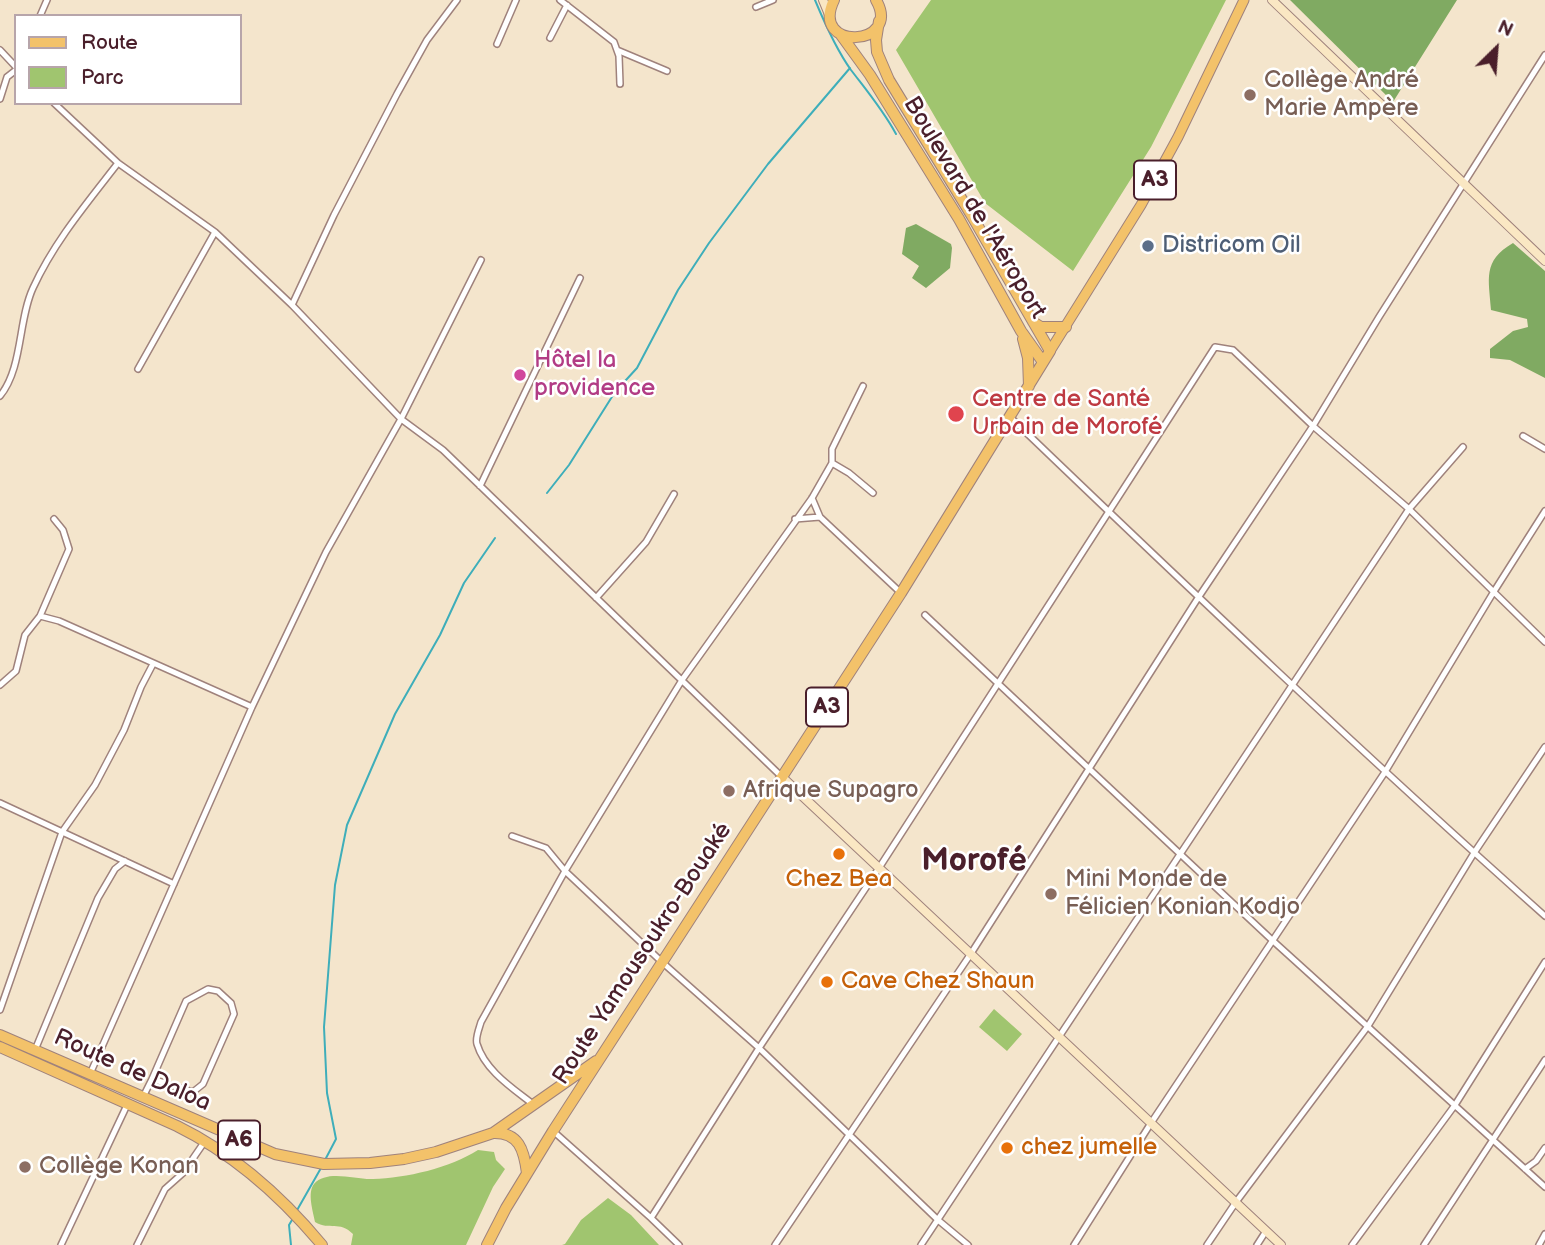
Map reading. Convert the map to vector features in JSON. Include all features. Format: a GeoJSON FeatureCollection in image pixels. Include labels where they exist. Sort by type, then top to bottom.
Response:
{"type":"FeatureCollection","features":[{"type":"Feature","properties":{"kind":"highway"},"geometry":{"type":"LineString","coordinates":[[834,0],[830,18],[836,30],[841,35],[856,39],[871,34],[879,21],[881,13],[876,0]]}},
{"type":"Feature","properties":{"kind":"highway","name":"Boulevard de l'Aéroport"},"geometry":{"type":"LineString","coordinates":[[879,21],[877,52],[889,80],[1051,352]]}},
{"type":"Feature","properties":{"kind":"highway","name":"Boulevard de l'Aéroport"},"geometry":{"type":"LineString","coordinates":[[841,35],[870,75],[959,219],[1021,331],[1043,362]]}},
{"type":"Feature","properties":{"kind":"highway"},"geometry":{"type":"LineString","coordinates":[[1031,321],[1041,327],[1066,327]]}},
{"type":"Feature","properties":{"kind":"highway"},"geometry":{"type":"LineString","coordinates":[[1021,331],[1028,358],[1029,386]]}},
{"type":"Feature","properties":{"kind":"highway","name":"Route Yamousoukro-Bouaké"},"geometry":{"type":"LineString","coordinates":[[527,1173],[901,593],[1051,352]]}},
{"type":"Feature","properties":{"kind":"highway","name":"Route de Daloa"},"geometry":{"type":"LineString","coordinates":[[0,1035],[212,1129],[275,1154],[324,1164],[404,1159],[436,1152],[493,1133]]}},
{"type":"Feature","properties":{"kind":"highway","name":"Route de Daloa"},"geometry":{"type":"LineString","coordinates":[[0,1047],[128,1103],[205,1141]]}},
{"type":"Feature","properties":{"kind":"highway","name":"A6"},"geometry":{"type":"LineString","coordinates":[[493,1133],[600,1059]]}},
{"type":"Feature","properties":{"kind":"highway"},"geometry":{"type":"LineString","coordinates":[[205,1141],[212,1129]]}},
{"type":"Feature","properties":{"kind":"highway"},"geometry":{"type":"LineString","coordinates":[[493,1133],[506,1134],[519,1142],[527,1173]]}},
{"type":"Feature","properties":{"kind":"highway","name":"A6"},"geometry":{"type":"LineString","coordinates":[[205,1141],[257,1178],[323,1245]]}},
{"type":"Feature","properties":{"kind":"highway","name":"A3"},"geometry":{"type":"LineString","coordinates":[[487,1245],[527,1173]]}},
{"type":"Feature","properties":{"kind":"main road","name":"Route Yamousoukro-Bouaké"},"geometry":{"type":"LineString","coordinates":[[1051,352],[1141,205],[1184,126],[1244,0]]}},
{"type":"Feature","properties":{"kind":"street"},"geometry":{"type":"LineString","coordinates":[[292,305],[334,215],[397,94],[427,40],[457,0]]}},
{"type":"Feature","properties":{"kind":"street"},"geometry":{"type":"LineString","coordinates":[[497,44],[516,0]]}},
{"type":"Feature","properties":{"kind":"street"},"geometry":{"type":"LineString","coordinates":[[560,0],[605,34],[617,50],[621,69],[620,84]]}},
{"type":"Feature","properties":{"kind":"street"},"geometry":{"type":"LineString","coordinates":[[756,7],[773,0]]}},
{"type":"Feature","properties":{"kind":"street"},"geometry":{"type":"LineString","coordinates":[[823,0],[830,18]]}},
{"type":"Feature","properties":{"kind":"street"},"geometry":{"type":"LineString","coordinates":[[1272,0],[1545,261]]}},
{"type":"Feature","properties":{"kind":"street"},"geometry":{"type":"LineString","coordinates":[[550,38],[567,5]]}},
{"type":"Feature","properties":{"kind":"street"},"geometry":{"type":"LineString","coordinates":[[0,50],[14,66]]}},
{"type":"Feature","properties":{"kind":"street"},"geometry":{"type":"LineString","coordinates":[[617,50],[667,71]]}},
{"type":"Feature","properties":{"kind":"street"},"geometry":{"type":"LineString","coordinates":[[775,1245],[970,955],[1198,597],[1313,426],[1545,55]]}},
{"type":"Feature","properties":{"kind":"street"},"geometry":{"type":"LineString","coordinates":[[0,99],[7,77],[14,70]]}},
{"type":"Feature","properties":{"kind":"street"},"geometry":{"type":"LineString","coordinates":[[0,74],[7,77]]}},
{"type":"Feature","properties":{"kind":"street"},"geometry":{"type":"LineString","coordinates":[[56,105],[118,163],[215,232],[292,305],[401,419],[443,450],[782,777],[1281,1245]]}},
{"type":"Feature","properties":{"kind":"street"},"geometry":{"type":"LineString","coordinates":[[0,396],[12,370],[32,290],[69,226],[118,163]]}},
{"type":"Feature","properties":{"kind":"street"},"geometry":{"type":"LineString","coordinates":[[138,369],[215,232]]}},
{"type":"Feature","properties":{"kind":"street"},"geometry":{"type":"LineString","coordinates":[[90,1074],[252,707],[326,552],[401,419],[481,260]]}},
{"type":"Feature","properties":{"kind":"street"},"geometry":{"type":"LineString","coordinates":[[480,486],[580,278]]}},
{"type":"Feature","properties":{"kind":"street"},"geometry":{"type":"LineString","coordinates":[[651,1219],[759,1048],[879,868],[1215,347],[1233,350],[1313,426],[1409,509],[1545,642]]}},
{"type":"Feature","properties":{"kind":"street"},"geometry":{"type":"LineString","coordinates":[[534,1105],[499,1078],[476,1042],[481,1022],[565,871],[681,680],[812,498],[832,463],[832,449],[863,386]]}},
{"type":"Feature","properties":{"kind":"street"},"geometry":{"type":"LineString","coordinates":[[1010,417],[1385,772],[1545,916]]}},
{"type":"Feature","properties":{"kind":"street"},"geometry":{"type":"LineString","coordinates":[[1523,436],[1545,449]]}},
{"type":"Feature","properties":{"kind":"street"},"geometry":{"type":"LineString","coordinates":[[920,1245],[1409,509],[1463,447]]}},
{"type":"Feature","properties":{"kind":"street"},"geometry":{"type":"LineString","coordinates":[[832,463],[873,493]]}},
{"type":"Feature","properties":{"kind":"street"},"geometry":{"type":"LineString","coordinates":[[596,598],[646,542],[674,494]]}},
{"type":"Feature","properties":{"kind":"street"},"geometry":{"type":"LineString","coordinates":[[812,498],[820,517],[901,593]]}},
{"type":"Feature","properties":{"kind":"street"},"geometry":{"type":"LineString","coordinates":[[1074,1245],[1151,1123],[1385,772],[1545,511]]}},
{"type":"Feature","properties":{"kind":"street"},"geometry":{"type":"LineString","coordinates":[[795,519],[820,517]]}},
{"type":"Feature","properties":{"kind":"street"},"geometry":{"type":"LineString","coordinates":[[0,685],[16,671],[25,635],[40,616],[69,548],[63,530],[54,519]]}},
{"type":"Feature","properties":{"kind":"street"},"geometry":{"type":"LineString","coordinates":[[925,615],[1179,855],[1545,1188]]}},
{"type":"Feature","properties":{"kind":"street"},"geometry":{"type":"LineString","coordinates":[[40,616],[59,621],[252,707]]}},
{"type":"Feature","properties":{"kind":"street"},"geometry":{"type":"LineString","coordinates":[[0,1010],[62,832],[95,785],[124,730],[153,664]]}},
{"type":"Feature","properties":{"kind":"street"},"geometry":{"type":"LineString","coordinates":[[1207,1245],[1236,1202],[1368,1026],[1474,853],[1545,747]]}},
{"type":"Feature","properties":{"kind":"street"},"geometry":{"type":"LineString","coordinates":[[0,803],[174,884]]}},
{"type":"Feature","properties":{"kind":"street"},"geometry":{"type":"LineString","coordinates":[[512,836],[546,848],[565,871],[759,1048],[938,1220],[968,1245]]}},
{"type":"Feature","properties":{"kind":"street"},"geometry":{"type":"LineString","coordinates":[[35,1050],[99,898],[115,869],[125,861]]}},
{"type":"Feature","properties":{"kind":"street"},"geometry":{"type":"LineString","coordinates":[[1352,1245],[1455,1105],[1545,962]]}},
{"type":"Feature","properties":{"kind":"street"},"geometry":{"type":"LineString","coordinates":[[143,1098],[186,1001],[208,989],[218,991],[227,998],[234,1014],[203,1084],[193,1092],[152,1079]]}},
{"type":"Feature","properties":{"kind":"street"},"geometry":{"type":"LineString","coordinates":[[1424,1245],[1545,1060]]}},
{"type":"Feature","properties":{"kind":"street"},"geometry":{"type":"LineString","coordinates":[[61,1245],[128,1103]]}},
{"type":"Feature","properties":{"kind":"street"},"geometry":{"type":"LineString","coordinates":[[553,1131],[679,1245]]}},
{"type":"Feature","properties":{"kind":"street"},"geometry":{"type":"LineString","coordinates":[[137,1245],[165,1189],[183,1173],[205,1141]]}},
{"type":"Feature","properties":{"kind":"street"},"geometry":{"type":"LineString","coordinates":[[1525,1169],[1536,1161],[1545,1148]]}},
{"type":"Feature","properties":{"kind":"street"},"geometry":{"type":"LineString","coordinates":[[1257,1245],[1266,1231]]}},
{"type":"Feature","properties":{"kind":"street"},"geometry":{"type":"LineString","coordinates":[[1539,1245],[1545,1234]]}},
{"type":"Feature","properties":{"kind":"green space"},"geometry":{"type":"Polygon","coordinates":[[[931,0],[1226,0],[1151,147],[1073,271],[985,203],[896,50],[931,0]]]}},
{"type":"Feature","properties":{"kind":"green space"},"geometry":{"type":"Polygon","coordinates":[[[1290,0],[1457,0],[1393,102],[1290,0]]]}},
{"type":"Feature","properties":{"kind":"green space"},"geometry":{"type":"Polygon","coordinates":[[[916,224],[951,244],[952,248],[950,268],[926,288],[912,278],[919,266],[902,254],[906,228],[916,224]]]}},
{"type":"Feature","properties":{"kind":"green space"},"geometry":{"type":"Polygon","coordinates":[[[1513,243],[1545,271],[1545,378],[1510,360],[1490,358],[1490,349],[1513,331],[1528,327],[1527,319],[1491,310],[1489,280],[1492,264],[1503,250],[1513,243]]]}},
{"type":"Feature","properties":{"kind":"green space"},"geometry":{"type":"Polygon","coordinates":[[[994,1009],[1022,1034],[1007,1051],[979,1027],[994,1009]]]}},
{"type":"Feature","properties":{"kind":"green space"},"geometry":{"type":"Polygon","coordinates":[[[478,1150],[494,1152],[496,1160],[505,1169],[493,1187],[466,1245],[351,1245],[353,1234],[348,1230],[315,1222],[311,1192],[314,1184],[326,1177],[399,1177],[441,1167],[478,1150]]]}},
{"type":"Feature","properties":{"kind":"green space"},"geometry":{"type":"Polygon","coordinates":[[[608,1198],[631,1215],[659,1245],[562,1245],[581,1220],[608,1198]]]}},
{"type":"Feature","properties":{"kind":"waterway"},"geometry":{"type":"LineString","coordinates":[[815,0],[840,54],[896,134]]}},
{"type":"Feature","properties":{"kind":"waterway"},"geometry":{"type":"LineString","coordinates":[[547,493],[569,465],[615,392],[637,368],[678,290],[709,243],[768,164],[850,68]]}},
{"type":"Feature","properties":{"kind":"waterway"},"geometry":{"type":"LineString","coordinates":[[325,1160],[336,1139],[327,1093],[324,1027],[335,885],[347,825],[395,714],[440,635],[464,583],[495,538]]}},
{"type":"Feature","properties":{"kind":"waterway"},"geometry":{"type":"LineString","coordinates":[[296,1212],[321,1168]]}},
{"type":"Feature","properties":{"kind":"waterway"},"geometry":{"type":"LineString","coordinates":[[291,1245],[289,1225],[292,1220]]}},
{"type":"Feature","properties":{"kind":"place","name":"Collège André Marie Ampère"},"geometry":{"type":"Point","coordinates":[1250,95]}},
{"type":"Feature","properties":{"kind":"place","name":"Districom Oil"},"geometry":{"type":"Point","coordinates":[1148,246]}},
{"type":"Feature","properties":{"kind":"place","name":"Hôtel la providence"},"geometry":{"type":"Point","coordinates":[520,375]}},
{"type":"Feature","properties":{"kind":"place","name":"Centre de Santé Urbain de Morofé"},"geometry":{"type":"Point","coordinates":[956,414]}},
{"type":"Feature","properties":{"kind":"place","name":"Afrique Supagro"},"geometry":{"type":"Point","coordinates":[729,791]}},
{"type":"Feature","properties":{"kind":"place","name":"Chez Bea"},"geometry":{"type":"Point","coordinates":[839,854]}},
{"type":"Feature","properties":{"kind":"place","name":"Mini Monde de Félicien Konian Kodjo"},"geometry":{"type":"Point","coordinates":[1051,894]}},
{"type":"Feature","properties":{"kind":"place","name":"Cave Chez Shaun"},"geometry":{"type":"Point","coordinates":[827,982]}},
{"type":"Feature","properties":{"kind":"place","name":"chez jumelle"},"geometry":{"type":"Point","coordinates":[1007,1148]}},
{"type":"Feature","properties":{"kind":"place","name":"Collège Konan"},"geometry":{"type":"Point","coordinates":[25,1167]}},
{"type":"Feature","properties":{"kind":"district","name":"Morofé"},"geometry":{"type":"Point","coordinates":[974,862]}}]}
